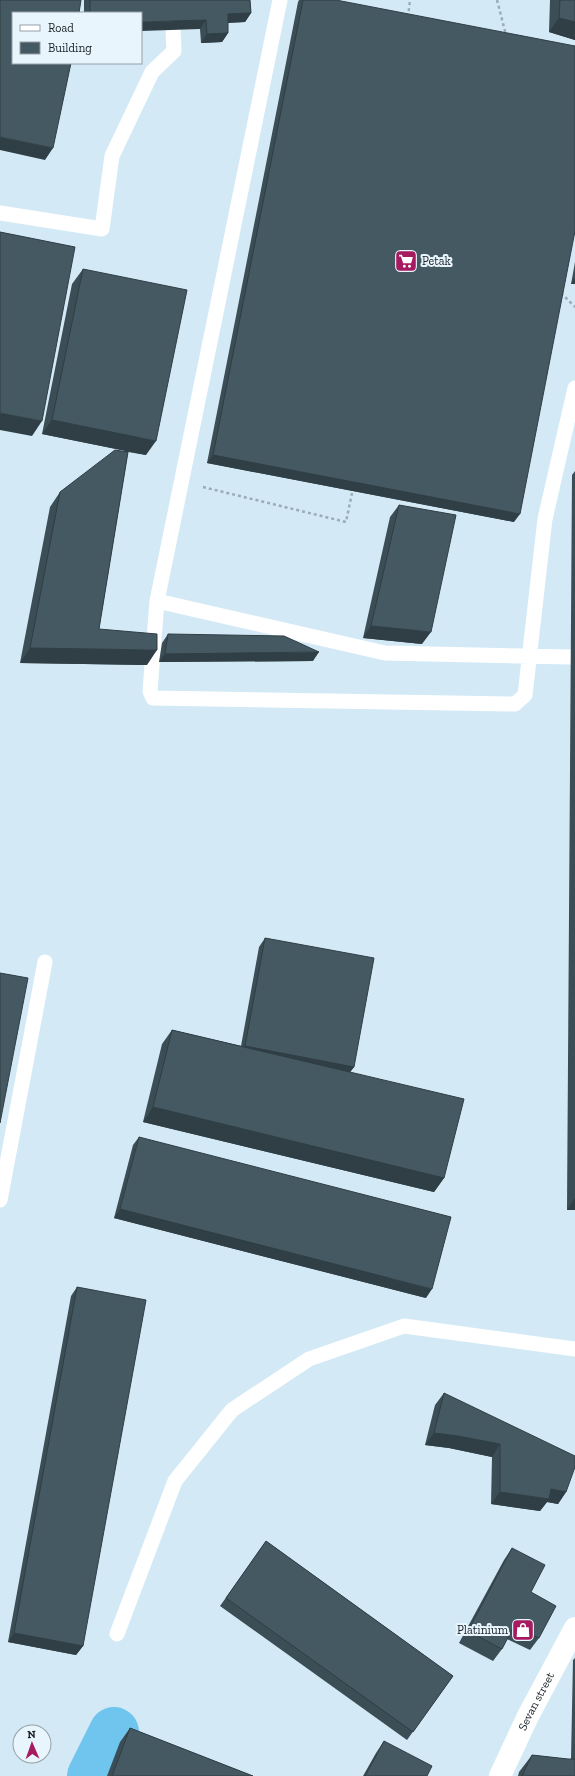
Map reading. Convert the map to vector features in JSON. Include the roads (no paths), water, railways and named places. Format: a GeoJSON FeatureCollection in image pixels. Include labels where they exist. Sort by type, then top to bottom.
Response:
{"type":"FeatureCollection","features":[{"type":"Feature","properties":{"kind":"street","name":"Sevan street"},"geometry":{"type":"LineString","coordinates":[[500,1776],[528,1716],[575,1628]]}},
{"type":"Feature","properties":{"kind":"lane"},"geometry":{"type":"LineString","coordinates":[[280,0],[156,601],[150,691],[154,698],[515,704],[525,695],[545,519],[575,388]]}},
{"type":"Feature","properties":{"kind":"lane"},"geometry":{"type":"LineString","coordinates":[[0,213],[102,229],[112,156],[152,72],[174,51],[173,29]]}},
{"type":"Feature","properties":{"kind":"lane"},"geometry":{"type":"LineString","coordinates":[[156,601],[385,653],[570,657]]}},
{"type":"Feature","properties":{"kind":"lane"},"geometry":{"type":"LineString","coordinates":[[0,1200],[45,962]]}},
{"type":"Feature","properties":{"kind":"lane"},"geometry":{"type":"LineString","coordinates":[[117,1634],[175,1481],[232,1410],[309,1359],[404,1326],[575,1349]]}},
{"type":"Feature","properties":{"kind":"waterway"},"geometry":{"type":"LineString","coordinates":[[92,1776],[114,1732]]}},
{"type":"Feature","properties":{"kind":"place","name":"Petak"},"geometry":{"type":"Point","coordinates":[406,261]}},
{"type":"Feature","properties":{"kind":"place","name":"Platinium"},"geometry":{"type":"Point","coordinates":[523,1630]}}]}
